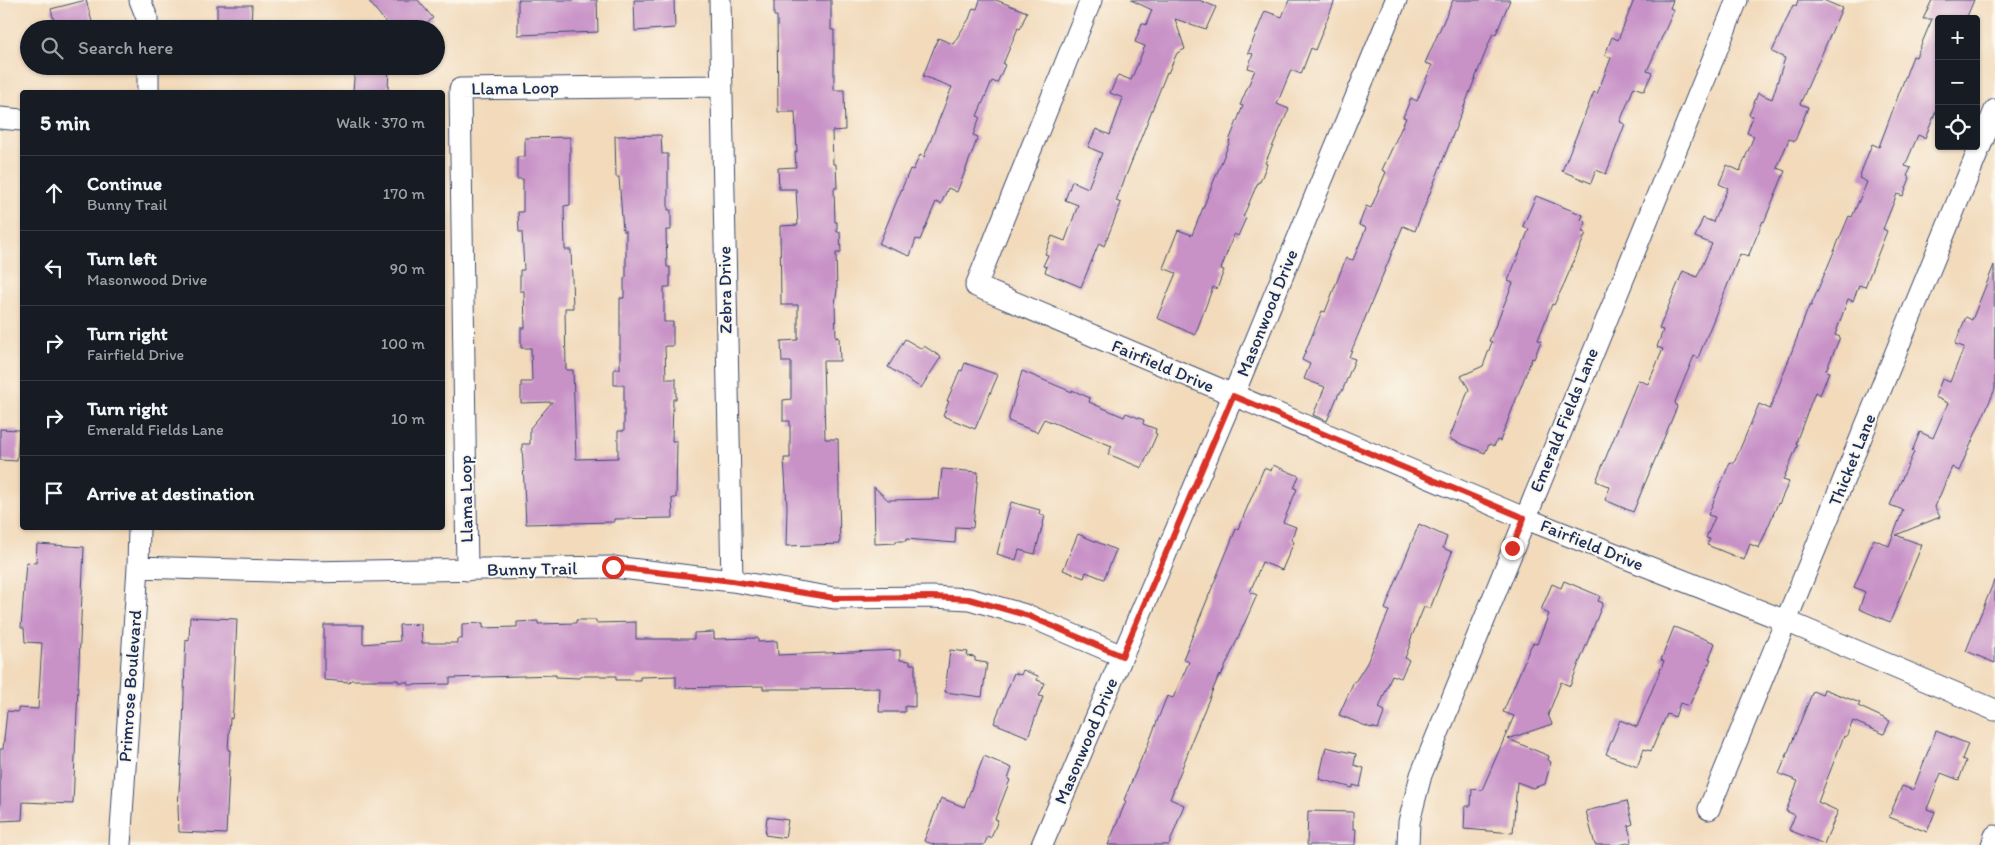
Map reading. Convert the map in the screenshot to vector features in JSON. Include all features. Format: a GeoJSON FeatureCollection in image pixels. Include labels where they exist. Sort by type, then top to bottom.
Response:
{"type":"FeatureCollection","features":[{"type":"Feature","properties":{"kind":"street"},"geometry":{"type":"LineString","coordinates":[[140,0],[147,20]]}},
{"type":"Feature","properties":{"kind":"street","name":"Zebra Drive"},"geometry":{"type":"LineString","coordinates":[[720,0],[732,581]]}},
{"type":"Feature","properties":{"kind":"street","name":"Fairfield Drive"},"geometry":{"type":"LineString","coordinates":[[1091,0],[976,286],[1524,518],[1786,621],[1995,710]]}},
{"type":"Feature","properties":{"kind":"street","name":"Masonwood Drive"},"geometry":{"type":"LineString","coordinates":[[1042,845],[1233,396],[1396,0]]}},
{"type":"Feature","properties":{"kind":"street","name":"Emerald Fields Lane"},"geometry":{"type":"LineString","coordinates":[[1408,845],[1409,822],[1421,775],[1524,518],[1737,0]]}},
{"type":"Feature","properties":{"kind":"street"},"geometry":{"type":"LineString","coordinates":[[148,75],[148,90]]}},
{"type":"Feature","properties":{"kind":"street","name":"Llama Loop"},"geometry":{"type":"LineString","coordinates":[[467,570],[460,89],[721,86]]}},
{"type":"Feature","properties":{"kind":"street","name":"Thicket Lane"},"geometry":{"type":"LineString","coordinates":[[1709,809],[1995,110]]}},
{"type":"Feature","properties":{"kind":"street"},"geometry":{"type":"LineString","coordinates":[[0,118],[20,120]]}},
{"type":"Feature","properties":{"kind":"street","name":"Primrose Boulevard"},"geometry":{"type":"LineString","coordinates":[[120,845],[139,530]]}},
{"type":"Feature","properties":{"kind":"street","name":"Bunny Trail"},"geometry":{"type":"LineString","coordinates":[[138,567],[305,572],[613,567],[732,581],[834,598],[932,597],[969,599],[1029,616],[1122,656]]}},
{"type":"Feature","properties":{"kind":"street"},"geometry":{"type":"LineString","coordinates":[[1992,845],[1995,836]]}},
{"type":"Feature","properties":{"kind":"building"},"geometry":{"type":"Polygon","coordinates":[[[86,0],[92,20],[54,20],[51,9],[86,0]]]}},
{"type":"Feature","properties":{"kind":"building"},"geometry":{"type":"Polygon","coordinates":[[[368,0],[418,0],[433,18],[431,20],[384,20],[368,0]]]}},
{"type":"Feature","properties":{"kind":"building"},"geometry":{"type":"Polygon","coordinates":[[[518,0],[597,0],[598,32],[518,35],[518,0]]]}},
{"type":"Feature","properties":{"kind":"building"},"geometry":{"type":"Polygon","coordinates":[[[634,0],[674,0],[675,28],[635,31],[634,0]]]}},
{"type":"Feature","properties":{"kind":"building"},"geometry":{"type":"Polygon","coordinates":[[[774,0],[831,0],[831,30],[834,30],[834,90],[844,90],[845,130],[832,131],[833,164],[836,164],[837,188],[834,188],[835,222],[837,222],[837,232],[840,232],[841,253],[836,253],[837,290],[835,304],[836,338],[839,337],[840,361],[823,361],[825,439],[838,439],[840,544],[786,546],[787,506],[784,458],[790,458],[790,421],[783,421],[783,400],[791,399],[791,362],[782,362],[781,341],[798,340],[798,305],[781,305],[780,226],[798,225],[796,189],[779,189],[778,168],[796,167],[795,152],[797,152],[795,112],[778,112],[777,16],[774,16],[774,0]]]}},
{"type":"Feature","properties":{"kind":"building"},"geometry":{"type":"Polygon","coordinates":[[[980,0],[996,0],[1027,12],[1020,29],[1018,28],[997,83],[992,81],[977,116],[980,117],[973,135],[978,137],[957,192],[948,188],[941,204],[936,202],[920,240],[916,239],[910,256],[879,244],[910,169],[913,170],[920,155],[924,157],[952,87],[923,76],[938,38],[953,44],[969,19],[973,8],[977,9],[980,0]]]}},
{"type":"Feature","properties":{"kind":"building"},"geometry":{"type":"Polygon","coordinates":[[[1131,0],[1199,0],[1216,7],[1206,29],[1175,19],[1185,49],[1177,53],[1167,72],[1116,201],[1121,203],[1104,246],[1099,243],[1081,287],[1045,272],[1047,267],[1043,266],[1048,255],[1045,254],[1052,236],[1065,241],[1078,205],[1065,200],[1072,181],[1088,188],[1102,153],[1088,147],[1096,129],[1110,135],[1123,98],[1110,93],[1118,75],[1131,80],[1145,46],[1135,42],[1142,23],[1146,25],[1152,10],[1131,0]]]}},
{"type":"Feature","properties":{"kind":"building"},"geometry":{"type":"Polygon","coordinates":[[[1289,0],[1335,0],[1315,50],[1311,48],[1301,74],[1291,70],[1277,104],[1289,109],[1265,163],[1267,164],[1260,182],[1258,182],[1243,217],[1246,218],[1238,236],[1234,234],[1221,269],[1224,270],[1217,289],[1213,287],[1195,335],[1157,318],[1176,273],[1163,268],[1178,230],[1192,235],[1230,141],[1243,106],[1240,105],[1255,70],[1248,68],[1253,54],[1248,53],[1265,11],[1282,17],[1289,0]]]}},
{"type":"Feature","properties":{"kind":"building"},"geometry":{"type":"Polygon","coordinates":[[[1453,0],[1510,0],[1496,34],[1493,33],[1415,231],[1403,226],[1349,357],[1355,359],[1327,421],[1313,415],[1325,387],[1304,379],[1310,364],[1302,360],[1322,311],[1325,312],[1346,258],[1353,260],[1366,228],[1359,225],[1366,206],[1371,208],[1386,172],[1382,170],[1406,118],[1403,117],[1411,98],[1417,101],[1432,65],[1425,63],[1453,0]]]}},
{"type":"Feature","properties":{"kind":"building"},"geometry":{"type":"Polygon","coordinates":[[[1634,0],[1673,0],[1670,8],[1674,10],[1647,71],[1652,73],[1644,91],[1634,87],[1620,122],[1625,124],[1606,174],[1596,170],[1591,183],[1562,171],[1594,92],[1597,94],[1611,58],[1605,55],[1612,37],[1618,40],[1634,0]]]}},
{"type":"Feature","properties":{"kind":"building"},"geometry":{"type":"Polygon","coordinates":[[[1798,0],[1823,0],[1842,8],[1800,104],[1808,107],[1795,141],[1789,139],[1777,168],[1785,171],[1764,222],[1748,257],[1740,254],[1698,358],[1694,356],[1675,402],[1677,407],[1633,512],[1605,500],[1610,487],[1596,481],[1638,380],[1648,384],[1663,349],[1657,347],[1663,330],[1659,329],[1683,271],[1697,277],[1712,244],[1695,237],[1703,218],[1713,222],[1728,188],[1719,184],[1727,165],[1740,171],[1754,136],[1747,133],[1753,116],[1749,115],[1758,93],[1772,99],[1785,58],[1772,52],[1793,5],[1796,6],[1798,0]]]}},
{"type":"Feature","properties":{"kind":"building"},"geometry":{"type":"Polygon","coordinates":[[[1932,0],[1974,0],[1968,15],[1935,15],[1935,114],[1925,138],[1918,135],[1905,166],[1911,168],[1907,176],[1910,178],[1903,196],[1897,194],[1883,229],[1887,231],[1865,287],[1859,285],[1853,301],[1848,299],[1835,335],[1840,337],[1826,371],[1829,372],[1820,395],[1815,392],[1798,437],[1796,444],[1798,444],[1783,480],[1789,482],[1759,548],[1750,544],[1744,560],[1707,545],[1710,539],[1706,538],[1715,517],[1708,515],[1730,462],[1734,463],[1759,404],[1770,409],[1809,306],[1811,306],[1849,216],[1852,217],[1867,182],[1859,178],[1872,144],[1879,147],[1913,56],[1916,57],[1932,19],[1923,19],[1932,0]]]}},
{"type":"Feature","properties":{"kind":"building"},"geometry":{"type":"Polygon","coordinates":[[[217,5],[252,5],[251,20],[217,20],[217,5]]]}},
{"type":"Feature","properties":{"kind":"building"},"geometry":{"type":"Polygon","coordinates":[[[354,75],[389,75],[388,90],[353,90],[354,75]]]}},
{"type":"Feature","properties":{"kind":"building"},"geometry":{"type":"Polygon","coordinates":[[[661,135],[662,154],[668,154],[668,210],[671,210],[671,230],[666,230],[667,267],[670,267],[670,287],[664,287],[664,322],[673,322],[673,346],[665,346],[666,379],[676,379],[676,399],[673,399],[672,441],[677,441],[676,498],[672,498],[673,518],[614,519],[614,522],[526,524],[522,444],[530,444],[530,428],[552,402],[521,403],[521,382],[532,382],[531,348],[521,348],[521,328],[525,328],[524,291],[520,291],[520,270],[524,270],[522,232],[519,232],[518,212],[523,212],[523,179],[517,179],[517,157],[525,157],[525,138],[570,137],[570,205],[564,206],[565,250],[571,250],[573,308],[565,308],[566,370],[573,370],[576,459],[618,458],[618,431],[624,431],[624,385],[614,385],[614,369],[620,369],[620,298],[624,298],[624,279],[626,277],[626,231],[623,231],[619,177],[616,177],[615,136],[661,135]]]}},
{"type":"Feature","properties":{"kind":"building"},"geometry":{"type":"Polygon","coordinates":[[[1536,196],[1583,215],[1581,220],[1586,222],[1582,232],[1586,233],[1554,305],[1552,304],[1538,340],[1541,341],[1534,359],[1532,358],[1500,441],[1497,440],[1494,446],[1489,444],[1485,453],[1449,439],[1469,389],[1461,376],[1483,366],[1492,342],[1489,341],[1513,283],[1508,281],[1529,229],[1523,226],[1536,196]]]}},
{"type":"Feature","properties":{"kind":"building"},"geometry":{"type":"Polygon","coordinates":[[[1994,265],[1995,389],[1959,471],[1952,467],[1935,507],[1940,517],[1896,535],[1922,545],[1890,622],[1859,609],[1865,592],[1854,587],[1874,539],[1889,546],[1903,510],[1890,505],[1914,452],[1912,451],[1920,432],[1933,438],[1948,403],[1935,397],[1942,379],[1950,382],[1964,347],[1955,344],[1966,317],[1972,320],[1994,265]]]}},
{"type":"Feature","properties":{"kind":"building"},"geometry":{"type":"Polygon","coordinates":[[[905,339],[922,349],[924,346],[941,357],[921,388],[888,367],[905,339]]]}},
{"type":"Feature","properties":{"kind":"building"},"geometry":{"type":"Polygon","coordinates":[[[965,363],[998,375],[975,429],[943,416],[949,401],[947,401],[960,370],[962,371],[965,363]]]}},
{"type":"Feature","properties":{"kind":"building"},"geometry":{"type":"Polygon","coordinates":[[[1022,371],[1090,398],[1089,402],[1124,417],[1126,413],[1144,420],[1143,424],[1156,429],[1155,433],[1157,434],[1142,468],[1108,454],[1112,446],[1044,419],[1037,432],[1008,421],[1022,371]]]}},
{"type":"Feature","properties":{"kind":"building"},"geometry":{"type":"Polygon","coordinates":[[[0,429],[19,430],[17,461],[0,460],[0,429]]]}},
{"type":"Feature","properties":{"kind":"building"},"geometry":{"type":"Polygon","coordinates":[[[1273,465],[1299,476],[1294,488],[1297,489],[1283,522],[1296,527],[1291,540],[1294,542],[1282,570],[1262,562],[1250,592],[1257,595],[1221,676],[1219,675],[1170,799],[1184,805],[1169,845],[1108,845],[1126,801],[1124,800],[1167,696],[1173,698],[1189,662],[1183,659],[1236,529],[1238,529],[1264,468],[1271,471],[1273,465]]]}},
{"type":"Feature","properties":{"kind":"building"},"geometry":{"type":"Polygon","coordinates":[[[942,469],[978,472],[973,528],[956,527],[955,543],[906,539],[906,541],[896,541],[896,543],[875,544],[874,487],[888,500],[939,499],[942,469]]]}},
{"type":"Feature","properties":{"kind":"building"},"geometry":{"type":"Polygon","coordinates":[[[1011,502],[1040,510],[1039,514],[1045,516],[1035,554],[1019,550],[1016,560],[997,554],[1011,502]]]}},
{"type":"Feature","properties":{"kind":"building"},"geometry":{"type":"Polygon","coordinates":[[[1419,524],[1447,537],[1443,548],[1452,552],[1430,609],[1424,607],[1410,641],[1405,658],[1409,660],[1401,678],[1392,675],[1379,708],[1385,711],[1378,729],[1371,728],[1339,715],[1354,681],[1367,663],[1389,611],[1385,609],[1419,524]]]}},
{"type":"Feature","properties":{"kind":"building"},"geometry":{"type":"Polygon","coordinates":[[[1078,534],[1116,550],[1104,579],[1086,572],[1084,578],[1063,570],[1078,534]]]}},
{"type":"Feature","properties":{"kind":"building"},"geometry":{"type":"Polygon","coordinates":[[[37,544],[84,547],[73,804],[23,802],[22,820],[0,821],[0,749],[3,749],[7,711],[18,712],[18,708],[38,709],[42,643],[25,642],[24,628],[21,628],[26,562],[36,563],[37,544]]]}},
{"type":"Feature","properties":{"kind":"building"},"geometry":{"type":"Polygon","coordinates":[[[1564,581],[1600,596],[1598,601],[1603,603],[1570,686],[1561,682],[1548,715],[1552,724],[1508,739],[1549,756],[1548,760],[1551,762],[1545,784],[1533,788],[1517,782],[1513,833],[1464,829],[1465,806],[1471,806],[1472,789],[1482,790],[1514,716],[1503,712],[1530,648],[1533,643],[1537,644],[1549,614],[1541,610],[1552,584],[1561,588],[1564,581]]]}},
{"type":"Feature","properties":{"kind":"building"},"geometry":{"type":"Polygon","coordinates":[[[1995,581],[1995,663],[1966,651],[1995,581]]]}},
{"type":"Feature","properties":{"kind":"building"},"geometry":{"type":"Polygon","coordinates":[[[190,617],[237,619],[233,708],[232,719],[230,718],[228,750],[230,750],[226,834],[179,832],[178,807],[186,640],[189,641],[190,617]]]}},
{"type":"Feature","properties":{"kind":"building"},"geometry":{"type":"Polygon","coordinates":[[[576,620],[596,620],[596,623],[636,622],[636,639],[694,639],[694,633],[714,632],[714,639],[758,638],[758,642],[777,641],[778,655],[900,650],[900,660],[910,661],[910,664],[915,664],[915,707],[905,706],[905,712],[879,712],[880,688],[763,689],[763,686],[676,688],[676,676],[640,677],[640,680],[616,680],[616,676],[581,676],[579,678],[556,677],[556,675],[450,678],[450,684],[408,685],[408,682],[398,682],[398,680],[351,680],[349,682],[324,680],[324,625],[363,625],[363,644],[400,641],[399,625],[421,624],[422,643],[457,643],[457,639],[462,639],[462,624],[483,623],[483,628],[517,627],[517,622],[538,621],[538,624],[576,623],[576,620]]]}},
{"type":"Feature","properties":{"kind":"building"},"geometry":{"type":"Polygon","coordinates":[[[1674,627],[1715,643],[1709,659],[1711,659],[1689,706],[1680,703],[1675,717],[1667,714],[1651,751],[1644,749],[1637,767],[1606,754],[1620,720],[1637,727],[1664,661],[1661,660],[1674,627]]]}},
{"type":"Feature","properties":{"kind":"building"},"geometry":{"type":"Polygon","coordinates":[[[950,650],[968,652],[967,656],[975,657],[975,661],[987,663],[982,697],[945,692],[950,650]]]}},
{"type":"Feature","properties":{"kind":"building"},"geometry":{"type":"Polygon","coordinates":[[[1023,670],[1038,676],[1037,680],[1045,683],[1039,696],[1043,697],[1028,737],[994,723],[1014,673],[1021,675],[1023,670]]]}},
{"type":"Feature","properties":{"kind":"building"},"geometry":{"type":"Polygon","coordinates":[[[1824,689],[1860,703],[1858,706],[1890,721],[1884,734],[1853,721],[1846,737],[1844,736],[1818,802],[1838,811],[1824,844],[1789,830],[1795,815],[1786,811],[1798,781],[1779,774],[1813,691],[1822,695],[1824,689]]]}},
{"type":"Feature","properties":{"kind":"building"},"geometry":{"type":"Polygon","coordinates":[[[1936,731],[1968,744],[1962,759],[1966,761],[1959,780],[1941,773],[1927,809],[1935,812],[1927,832],[1889,817],[1902,786],[1913,790],[1936,731]]]}},
{"type":"Feature","properties":{"kind":"building"},"geometry":{"type":"Polygon","coordinates":[[[1326,747],[1356,754],[1354,765],[1364,768],[1360,787],[1353,785],[1353,788],[1319,779],[1326,747]]]}},
{"type":"Feature","properties":{"kind":"building"},"geometry":{"type":"Polygon","coordinates":[[[984,756],[1012,768],[1008,779],[1010,780],[995,819],[998,820],[991,838],[988,836],[984,845],[935,845],[924,841],[941,798],[964,807],[984,756]]]}},
{"type":"Feature","properties":{"kind":"building"},"geometry":{"type":"Polygon","coordinates":[[[1627,801],[1633,824],[1628,826],[1632,842],[1618,845],[1595,845],[1586,811],[1627,801]]]}},
{"type":"Feature","properties":{"kind":"building"},"geometry":{"type":"Polygon","coordinates":[[[1308,811],[1353,812],[1353,829],[1356,829],[1355,845],[1307,845],[1308,811]]]}},
{"type":"Feature","properties":{"kind":"building"},"geometry":{"type":"Polygon","coordinates":[[[767,817],[788,820],[785,838],[765,835],[767,817]]]}},
{"type":"Feature","properties":{"kind":"route"},"geometry":{"type":"LineString","coordinates":[[613,567],[732,581],[834,598],[932,597],[969,599],[1029,616],[1122,656],[1233,396],[1524,518],[1512,548]]}}]}
